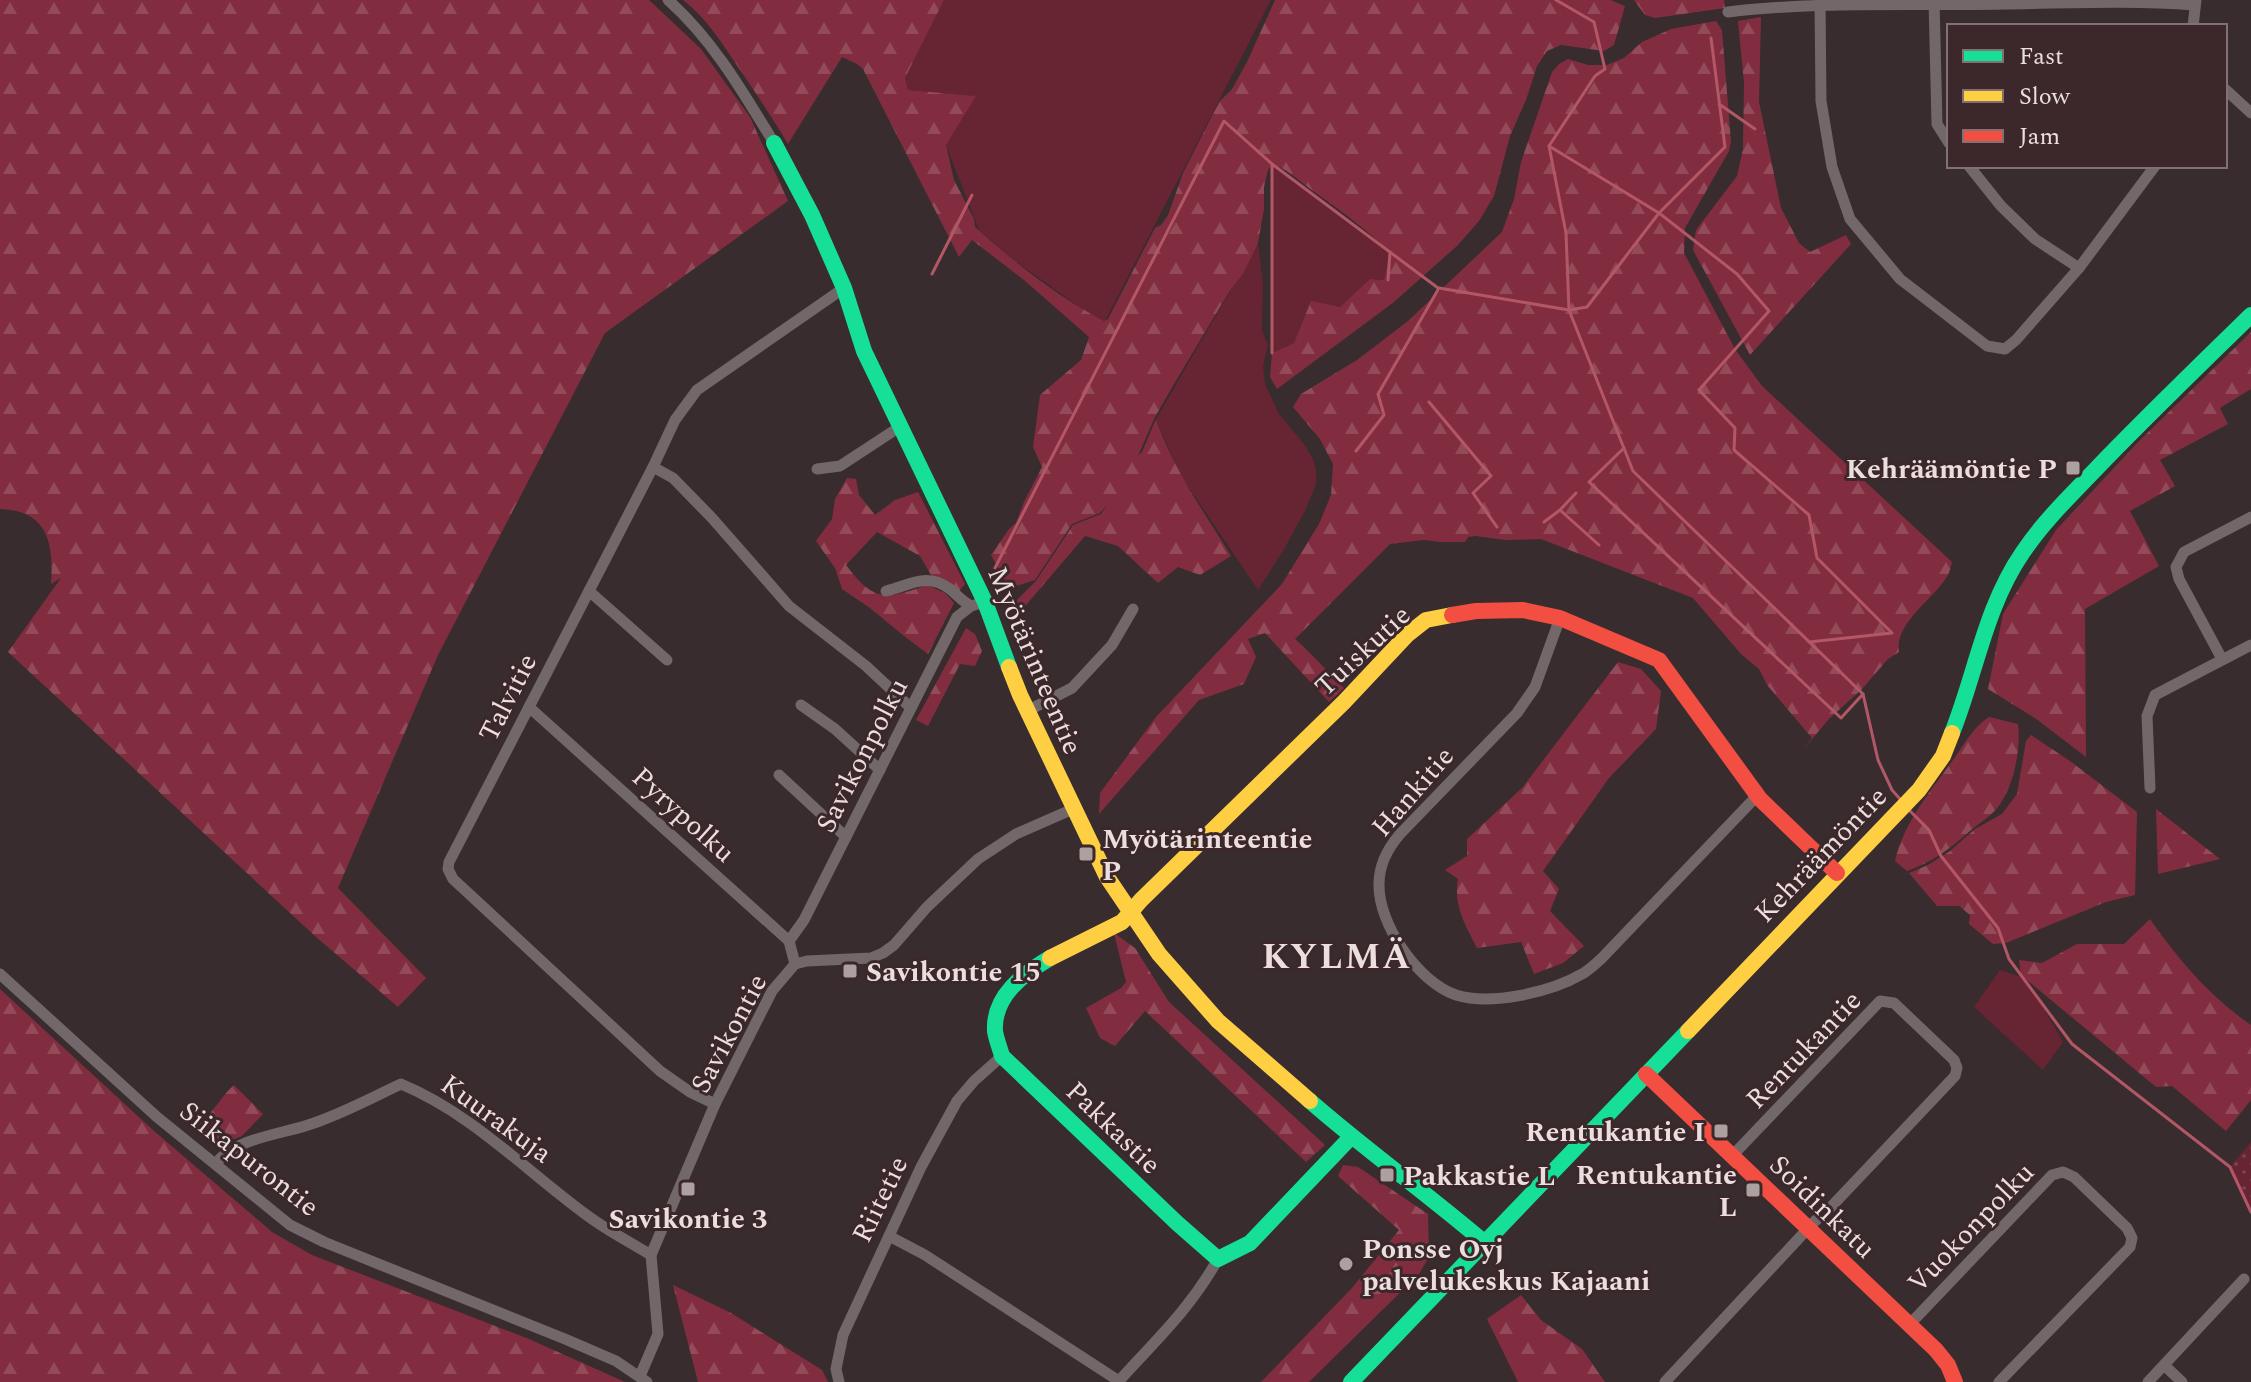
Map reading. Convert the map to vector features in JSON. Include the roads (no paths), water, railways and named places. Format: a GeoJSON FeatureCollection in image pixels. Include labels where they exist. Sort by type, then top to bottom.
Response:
{"type":"FeatureCollection","features":[{"type":"Feature","properties":{"kind":"street","name":"Myötärinteentie"},"geometry":{"type":"LineString","coordinates":[[668,0],[687,16],[710,43],[774,143],[812,215],[844,288],[864,351],[901,426],[978,604],[1073,809],[1107,877],[1130,912],[1159,954],[1218,1021],[1351,1137],[1485,1243]]}},
{"type":"Feature","properties":{"kind":"street"},"geometry":{"type":"LineString","coordinates":[[1728,12],[1820,2],[2146,0],[2195,2],[2193,24]]}},
{"type":"Feature","properties":{"kind":"street"},"geometry":{"type":"LineString","coordinates":[[1820,2],[1821,101],[1832,167],[1850,219],[1900,279],[1987,346],[2005,349],[2016,340],[2079,268],[2154,168]]}},
{"type":"Feature","properties":{"kind":"street"},"geometry":{"type":"LineString","coordinates":[[1934,2],[1937,124],[1947,140]]}},
{"type":"Feature","properties":{"kind":"street"},"geometry":{"type":"LineString","coordinates":[[2227,91],[2251,113]]}},
{"type":"Feature","properties":{"kind":"street"},"geometry":{"type":"LineString","coordinates":[[1971,168],[2001,206],[2035,239],[2079,268]]}},
{"type":"Feature","properties":{"kind":"street","name":"Talvitie"},"geometry":{"type":"LineString","coordinates":[[715,1104],[673,1082],[660,1071],[453,879],[448,869],[449,862],[675,420],[697,390],[844,288]]}},
{"type":"Feature","properties":{"kind":"street","name":"Kehräämöntie"},"geometry":{"type":"LineString","coordinates":[[1351,1382],[1919,790],[1943,756],[1965,700],[1984,631],[2022,553],[2053,514],[2251,315]]}},
{"type":"Feature","properties":{"kind":"street"},"geometry":{"type":"LineString","coordinates":[[817,469],[840,466],[901,426]]}},
{"type":"Feature","properties":{"kind":"street"},"geometry":{"type":"LineString","coordinates":[[653,467],[673,478],[801,617],[866,666],[911,708]]}},
{"type":"Feature","properties":{"kind":"street"},"geometry":{"type":"LineString","coordinates":[[2222,659],[2179,579],[2176,567],[2184,552],[2251,517]]}},
{"type":"Feature","properties":{"kind":"street"},"geometry":{"type":"LineString","coordinates":[[886,591],[927,579],[978,604]]}},
{"type":"Feature","properties":{"kind":"street"},"geometry":{"type":"LineString","coordinates":[[589,591],[667,660]]}},
{"type":"Feature","properties":{"kind":"street","name":"Savikonpolku"},"geometry":{"type":"LineString","coordinates":[[789,941],[804,920],[957,617],[978,604]]}},
{"type":"Feature","properties":{"kind":"street"},"geometry":{"type":"LineString","coordinates":[[1027,711],[1072,688],[1112,645],[1133,609]]}},
{"type":"Feature","properties":{"kind":"street","name":"Tuiskutie"},"geometry":{"type":"LineString","coordinates":[[1130,912],[1344,702],[1407,635],[1426,620],[1476,611],[1523,610],[1560,618],[1659,660],[1760,799],[1837,873]]}},
{"type":"Feature","properties":{"kind":"street","name":"Hankitie"},"geometry":{"type":"LineString","coordinates":[[1560,618],[1535,687],[1517,713],[1400,834],[1390,846],[1382,865],[1379,885],[1387,922],[1410,959],[1431,980],[1459,995],[1500,998],[1546,989],[1583,974],[1753,800],[1760,799]]}},
{"type":"Feature","properties":{"kind":"street"},"geometry":{"type":"LineString","coordinates":[[2150,788],[2147,716],[2155,695],[2251,645]]}},
{"type":"Feature","properties":{"kind":"street"},"geometry":{"type":"LineString","coordinates":[[801,705],[835,729],[880,770]]}},
{"type":"Feature","properties":{"kind":"street","name":"Pyrypolku"},"geometry":{"type":"LineString","coordinates":[[529,707],[789,941]]}},
{"type":"Feature","properties":{"kind":"street"},"geometry":{"type":"LineString","coordinates":[[779,775],[846,837]]}},
{"type":"Feature","properties":{"kind":"street","name":"Savikontie"},"geometry":{"type":"LineString","coordinates":[[651,1255],[715,1104],[772,991],[795,964],[871,958],[883,953],[978,859],[1016,834],[1073,809]]}},
{"type":"Feature","properties":{"kind":"street"},"geometry":{"type":"LineString","coordinates":[[1002,1056],[995,1035],[995,1017],[1018,978],[1038,964],[1125,920],[1130,912]]}},
{"type":"Feature","properties":{"kind":"street"},"geometry":{"type":"LineString","coordinates":[[789,941],[795,964]]}},
{"type":"Feature","properties":{"kind":"street","name":"Siikapurontie"},"geometry":{"type":"LineString","coordinates":[[0,974],[157,1117],[290,1225],[616,1361],[643,1379]]}},
{"type":"Feature","properties":{"kind":"street","name":"Rentukantie"},"geometry":{"type":"LineString","coordinates":[[1733,1155],[1880,1001],[1894,1003],[1954,1060],[1957,1068],[1955,1076],[1809,1229]]}},
{"type":"Feature","properties":{"kind":"street","name":"Riitetie"},"geometry":{"type":"LineString","coordinates":[[839,1382],[836,1369],[839,1348],[857,1302],[921,1167],[957,1101],[1002,1056]]}},
{"type":"Feature","properties":{"kind":"street","name":"Pakkastie"},"geometry":{"type":"LineString","coordinates":[[1002,1056],[1218,1259]]}},
{"type":"Feature","properties":{"kind":"street","name":"Soidinkatu"},"geometry":{"type":"LineString","coordinates":[[1646,1074],[1910,1324],[1948,1365],[1955,1382]]}},
{"type":"Feature","properties":{"kind":"street","name":"Kuurakuja"},"geometry":{"type":"LineString","coordinates":[[216,1163],[225,1152],[310,1124],[401,1084],[428,1095],[458,1115],[588,1217],[651,1255]]}},
{"type":"Feature","properties":{"kind":"street"},"geometry":{"type":"LineString","coordinates":[[889,1236],[925,1255],[1119,1381],[1182,1314],[1218,1259],[1250,1243],[1351,1137]]}},
{"type":"Feature","properties":{"kind":"street","name":"Vuokonpolku"},"geometry":{"type":"LineString","coordinates":[[1910,1324],[2052,1175],[2063,1172],[2074,1177],[2127,1228],[2132,1238],[2130,1247],[1999,1382]]}},
{"type":"Feature","properties":{"kind":"street"},"geometry":{"type":"LineString","coordinates":[[1665,1382],[1809,1229]]}},
{"type":"Feature","properties":{"kind":"street"},"geometry":{"type":"LineString","coordinates":[[643,1379],[658,1334],[651,1255]]}},
{"type":"Feature","properties":{"kind":"street"},"geometry":{"type":"LineString","coordinates":[[2148,1382],[2244,1279]]}},
{"type":"Feature","properties":{"kind":"street"},"geometry":{"type":"LineString","coordinates":[[2164,1365],[2182,1382]]}},
{"type":"Feature","properties":{"kind":"waterway"},"geometry":{"type":"LineString","coordinates":[[1556,0],[1594,22],[1605,69],[1595,76],[1549,146],[1566,233],[1569,310],[1633,471],[1863,694],[1878,760],[1892,790],[1900,799]]}},
{"type":"Feature","properties":{"kind":"waterway"},"geometry":{"type":"LineString","coordinates":[[1356,451],[1384,415],[1378,394],[1439,288],[1569,310],[1587,307],[1659,213],[1725,147],[1711,38]]}},
{"type":"Feature","properties":{"kind":"waterway"},"geometry":{"type":"LineString","coordinates":[[1719,104],[1755,129]]}},
{"type":"Feature","properties":{"kind":"waterway"},"geometry":{"type":"LineString","coordinates":[[995,568],[1224,121],[1272,164]]}},
{"type":"Feature","properties":{"kind":"waterway"},"geometry":{"type":"LineString","coordinates":[[1549,146],[1659,213],[1737,274],[1769,311],[1699,390],[1735,428],[1734,450],[1809,515],[1817,558],[1892,633],[1809,642]]}},
{"type":"Feature","properties":{"kind":"waterway"},"geometry":{"type":"LineString","coordinates":[[1272,353],[1272,164],[1438,288]]}},
{"type":"Feature","properties":{"kind":"waterway"},"geometry":{"type":"LineString","coordinates":[[932,274],[972,195]]}},
{"type":"Feature","properties":{"kind":"waterway"},"geometry":{"type":"LineString","coordinates":[[1388,280],[1390,252]]}},
{"type":"Feature","properties":{"kind":"waterway"},"geometry":{"type":"LineString","coordinates":[[1429,402],[1491,476],[1473,493],[1497,527]]}},
{"type":"Feature","properties":{"kind":"waterway"},"geometry":{"type":"LineString","coordinates":[[1624,448],[1589,482],[1841,718],[1863,694]]}},
{"type":"Feature","properties":{"kind":"waterway"},"geometry":{"type":"LineString","coordinates":[[1560,510],[1576,493]]}},
{"type":"Feature","properties":{"kind":"waterway"},"geometry":{"type":"LineString","coordinates":[[1544,522],[1560,510],[1599,545]]}},
{"type":"Feature","properties":{"kind":"waterway"},"geometry":{"type":"LineString","coordinates":[[1907,808],[1929,830],[1941,856],[1998,928],[2009,959],[2072,1044],[2230,1167],[2251,1212]]}},
{"type":"Feature","properties":{"kind":"place","name":"Kehräämöntie P"},"geometry":{"type":"Point","coordinates":[2073,468]}},
{"type":"Feature","properties":{"kind":"place","name":"Myötärinteentie P"},"geometry":{"type":"Point","coordinates":[1086,854]}},
{"type":"Feature","properties":{"kind":"place","name":"Savikontie 15"},"geometry":{"type":"Point","coordinates":[850,971]}},
{"type":"Feature","properties":{"kind":"place","name":"Rentukantie I"},"geometry":{"type":"Point","coordinates":[1721,1131]}},
{"type":"Feature","properties":{"kind":"place","name":"Pakkastie L"},"geometry":{"type":"Point","coordinates":[1387,1175]}},
{"type":"Feature","properties":{"kind":"place","name":"Savikontie 3"},"geometry":{"type":"Point","coordinates":[688,1189]}},
{"type":"Feature","properties":{"kind":"place","name":"Rentukantie L"},"geometry":{"type":"Point","coordinates":[1753,1190]}},
{"type":"Feature","properties":{"kind":"place","name":"Ponsse Oyj palvelukeskus Kajaani"},"geometry":{"type":"Point","coordinates":[1346,1264]}},
{"type":"Feature","properties":{"kind":"district","name":"KYLMÄ"},"geometry":{"type":"Point","coordinates":[1337,955]}}]}
